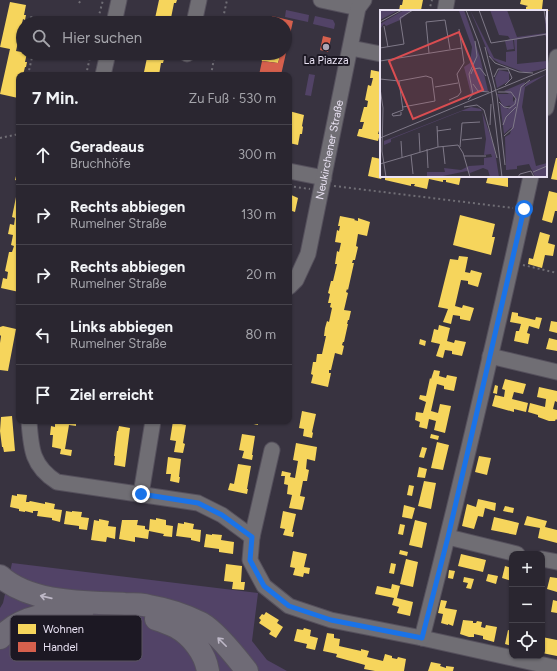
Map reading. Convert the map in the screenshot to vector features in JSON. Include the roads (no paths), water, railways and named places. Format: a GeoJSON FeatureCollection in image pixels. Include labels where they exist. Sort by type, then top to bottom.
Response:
{"type":"FeatureCollection","features":[{"type":"Feature","properties":{"kind":"highway"},"geometry":{"type":"LineString","coordinates":[[0,576],[25,591],[48,598],[148,605],[177,612],[203,624],[238,658],[247,671]]}},
{"type":"Feature","properties":{"kind":"highway"},"geometry":{"type":"LineString","coordinates":[[45,615],[59,612],[128,615]]}},
{"type":"Feature","properties":{"kind":"highway"},"geometry":{"type":"LineString","coordinates":[[142,616],[152,617],[177,627],[194,641],[206,660],[208,671]]}},
{"type":"Feature","properties":{"kind":"highway"},"geometry":{"type":"LineString","coordinates":[[0,638],[10,629]]}},
{"type":"Feature","properties":{"kind":"street"},"geometry":{"type":"LineString","coordinates":[[116,16],[119,0]]}},
{"type":"Feature","properties":{"kind":"street"},"geometry":{"type":"LineString","coordinates":[[196,16],[199,0]]}},
{"type":"Feature","properties":{"kind":"street","name":"Neukirchener Straße"},"geometry":{"type":"LineString","coordinates":[[292,284],[296,280],[308,254],[361,4],[321,0]]}},
{"type":"Feature","properties":{"kind":"street"},"geometry":{"type":"LineString","coordinates":[[445,10],[447,0]]}},
{"type":"Feature","properties":{"kind":"street"},"geometry":{"type":"LineString","coordinates":[[351,48],[380,54]]}},
{"type":"Feature","properties":{"kind":"street"},"geometry":{"type":"LineString","coordinates":[[547,103],[557,57]]}},
{"type":"Feature","properties":{"kind":"street"},"geometry":{"type":"LineString","coordinates":[[104,72],[106,60]]}},
{"type":"Feature","properties":{"kind":"street"},"geometry":{"type":"LineString","coordinates":[[292,172],[322,184]]}},
{"type":"Feature","properties":{"kind":"street"},"geometry":{"type":"LineString","coordinates":[[422,638],[448,537],[531,177]]}},
{"type":"Feature","properties":{"kind":"street"},"geometry":{"type":"LineString","coordinates":[[490,356],[557,372]]}},
{"type":"Feature","properties":{"kind":"street"},"geometry":{"type":"LineString","coordinates":[[29,424],[32,449],[38,464],[46,474],[58,482],[198,503],[222,515],[252,537]]}},
{"type":"Feature","properties":{"kind":"street"},"geometry":{"type":"LineString","coordinates":[[141,494],[153,424]]}},
{"type":"Feature","properties":{"kind":"street"},"geometry":{"type":"LineString","coordinates":[[272,450],[252,537],[250,560],[264,586],[289,606],[331,620],[422,638],[557,668]]}},
{"type":"Feature","properties":{"kind":"street"},"geometry":{"type":"LineString","coordinates":[[448,537],[509,552]]}},
{"type":"Feature","properties":{"kind":"street"},"geometry":{"type":"LineString","coordinates":[[545,560],[557,562]]}},
{"type":"Feature","properties":{"kind":"place","name":"La Piazza"},"geometry":{"type":"Point","coordinates":[326,47]}}]}
